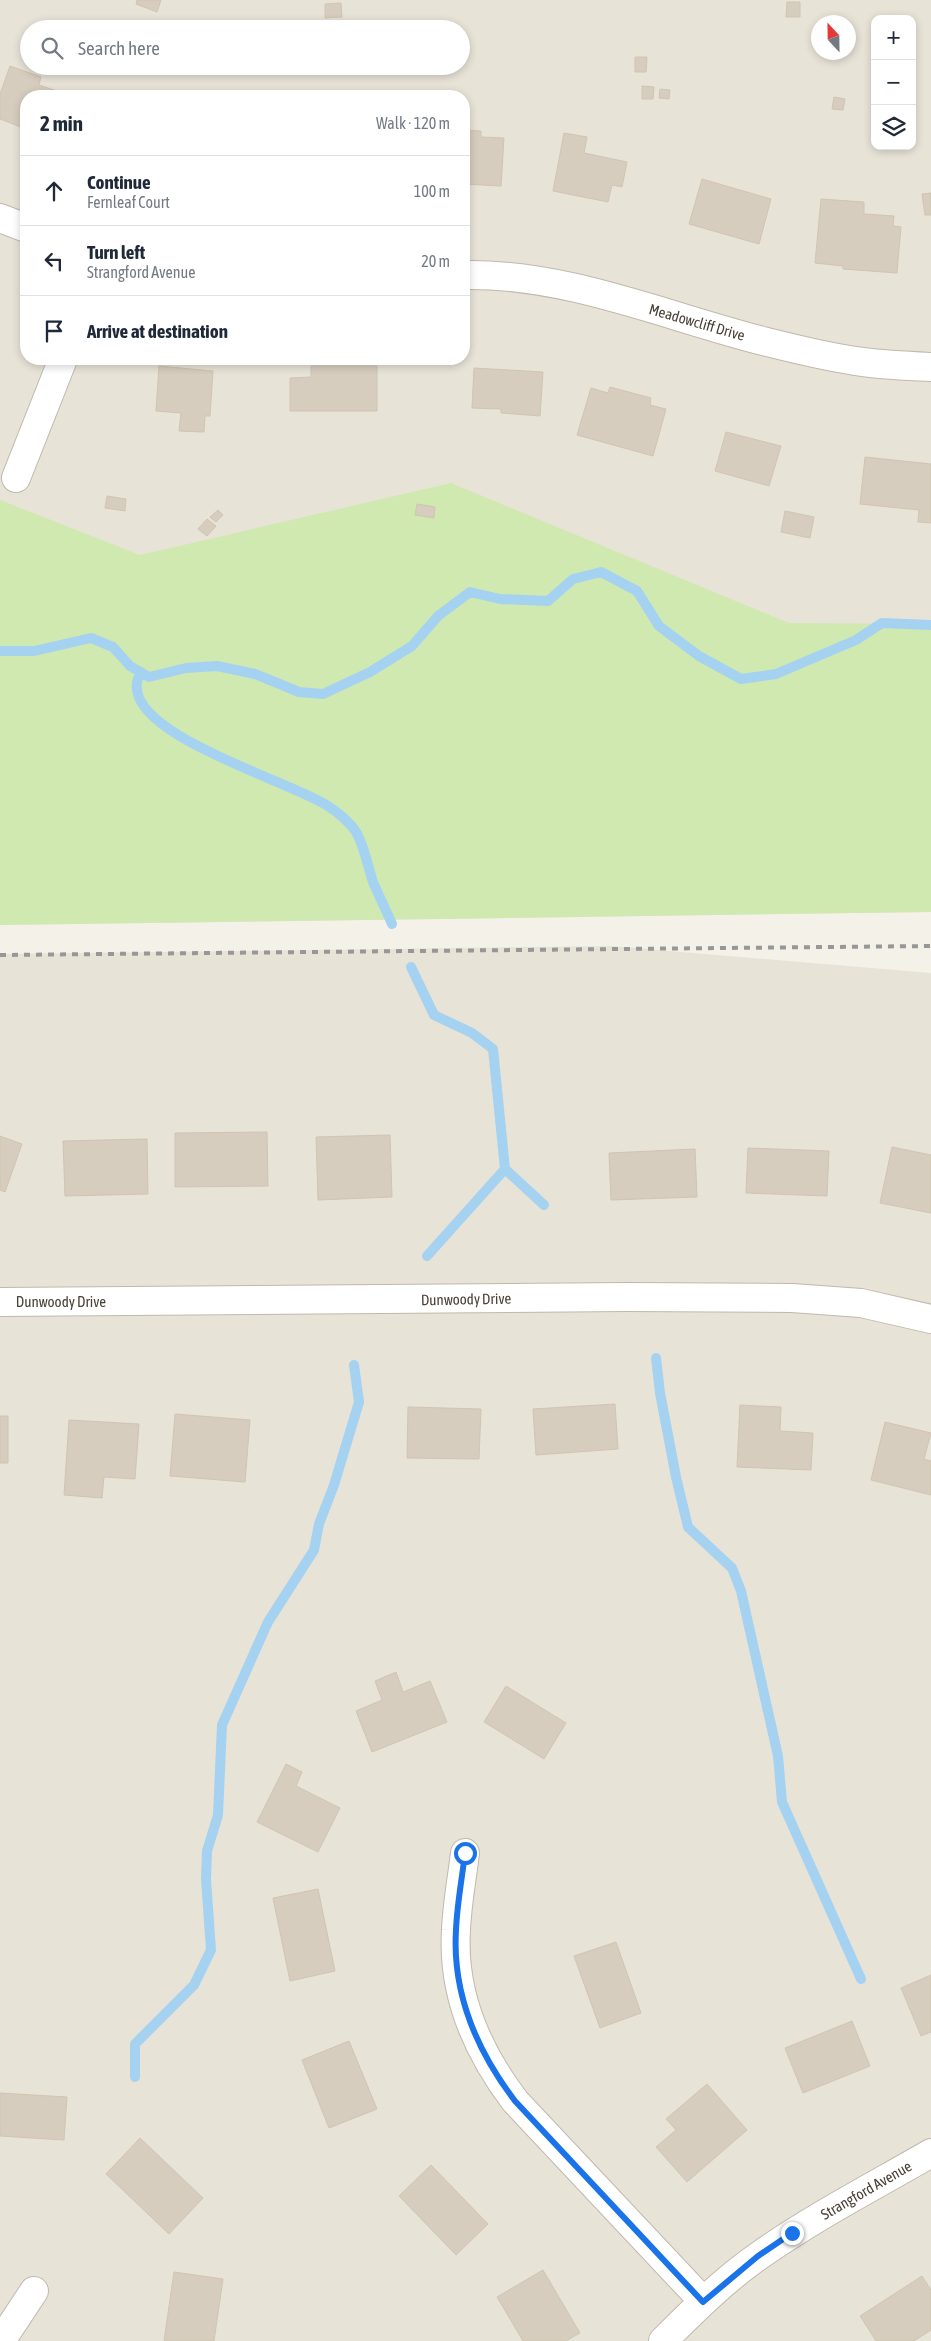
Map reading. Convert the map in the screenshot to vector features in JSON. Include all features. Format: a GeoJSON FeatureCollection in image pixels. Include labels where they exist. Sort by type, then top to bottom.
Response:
{"type":"FeatureCollection","features":[{"type":"Feature","properties":{"kind":"street"},"geometry":{"type":"LineString","coordinates":[[0,218],[20,226]]}},
{"type":"Feature","properties":{"kind":"street","name":"Meadowcliff Drive"},"geometry":{"type":"LineString","coordinates":[[470,275],[483,274],[537,281],[593,293],[762,340],[862,362],[931,367]]}},
{"type":"Feature","properties":{"kind":"street"},"geometry":{"type":"LineString","coordinates":[[16,478],[61,365]]}},
{"type":"Feature","properties":{"kind":"street","name":"Dunwoody Drive"},"geometry":{"type":"LineString","coordinates":[[0,1302],[626,1297],[792,1298],[861,1304],[931,1319]]}},
{"type":"Feature","properties":{"kind":"street"},"geometry":{"type":"LineString","coordinates":[[465,1853],[456,1930],[456,1959],[459,1987],[474,2036],[499,2080],[515,2101],[703,2302]]}},
{"type":"Feature","properties":{"kind":"street","name":"Strangford Avenue"},"geometry":{"type":"LineString","coordinates":[[662,2341],[703,2302],[758,2256],[792,2233],[931,2153]]}},
{"type":"Feature","properties":{"kind":"street"},"geometry":{"type":"LineString","coordinates":[[1,2341],[34,2291]]}},
{"type":"Feature","properties":{"kind":"shaded area"},"geometry":{"type":"Polygon","coordinates":[[[0,0],[931,0],[931,912],[0,925],[0,0]]]}},
{"type":"Feature","properties":{"kind":"shaded area"},"geometry":{"type":"Polygon","coordinates":[[[611,946],[931,973],[931,2341],[0,2341],[0,954],[611,946]]]}},
{"type":"Feature","properties":{"kind":"green space"},"geometry":{"type":"Polygon","coordinates":[[[451,483],[789,623],[931,624],[931,912],[0,925],[0,500],[140,555],[451,483]]]}},
{"type":"Feature","properties":{"kind":"building"},"geometry":{"type":"Polygon","coordinates":[[[137,0],[161,0],[157,12],[136,4],[137,0]]]}},
{"type":"Feature","properties":{"kind":"building"},"geometry":{"type":"Polygon","coordinates":[[[787,2],[800,2],[800,17],[786,17],[787,2]]]}},
{"type":"Feature","properties":{"kind":"building"},"geometry":{"type":"Polygon","coordinates":[[[341,3],[342,17],[325,18],[325,4],[341,3]]]}},
{"type":"Feature","properties":{"kind":"building"},"geometry":{"type":"Polygon","coordinates":[[[635,57],[647,57],[646,72],[635,72],[635,57]]]}},
{"type":"Feature","properties":{"kind":"building"},"geometry":{"type":"Polygon","coordinates":[[[10,66],[20,70],[20,75],[41,77],[39,85],[54,90],[20,90],[20,127],[0,119],[0,94],[10,66]]]}},
{"type":"Feature","properties":{"kind":"building"},"geometry":{"type":"Polygon","coordinates":[[[642,86],[654,87],[653,99],[642,99],[642,86]]]}},
{"type":"Feature","properties":{"kind":"building"},"geometry":{"type":"Polygon","coordinates":[[[660,89],[670,90],[669,99],[659,98],[660,89]]]}},
{"type":"Feature","properties":{"kind":"building"},"geometry":{"type":"Polygon","coordinates":[[[834,97],[845,99],[843,110],[832,109],[834,97]]]}},
{"type":"Feature","properties":{"kind":"building"},"geometry":{"type":"Polygon","coordinates":[[[470,130],[481,131],[481,137],[504,138],[501,186],[470,184],[470,130]]]}},
{"type":"Feature","properties":{"kind":"building"},"geometry":{"type":"Polygon","coordinates":[[[564,133],[587,137],[584,153],[627,162],[622,187],[612,185],[608,202],[553,191],[564,133]]]}},
{"type":"Feature","properties":{"kind":"building"},"geometry":{"type":"Polygon","coordinates":[[[702,179],[771,199],[759,244],[689,224],[702,179]]]}},
{"type":"Feature","properties":{"kind":"building"},"geometry":{"type":"Polygon","coordinates":[[[931,193],[931,215],[925,215],[922,194],[931,193]]]}},
{"type":"Feature","properties":{"kind":"building"},"geometry":{"type":"Polygon","coordinates":[[[821,199],[864,202],[864,214],[894,216],[893,226],[901,227],[897,273],[843,269],[843,266],[815,263],[821,199]]]}},
{"type":"Feature","properties":{"kind":"building"},"geometry":{"type":"Polygon","coordinates":[[[159,366],[213,371],[210,416],[205,416],[204,432],[179,431],[181,413],[156,411],[159,366]]]}},
{"type":"Feature","properties":{"kind":"building"},"geometry":{"type":"Polygon","coordinates":[[[311,366],[377,366],[377,411],[290,411],[290,378],[311,377],[311,366]]]}},
{"type":"Feature","properties":{"kind":"building"},"geometry":{"type":"Polygon","coordinates":[[[474,368],[543,372],[540,416],[501,413],[501,409],[472,408],[474,368]]]}},
{"type":"Feature","properties":{"kind":"building"},"geometry":{"type":"Polygon","coordinates":[[[610,387],[651,398],[650,405],[666,409],[653,456],[577,435],[591,388],[608,393],[610,387]]]}},
{"type":"Feature","properties":{"kind":"building"},"geometry":{"type":"Polygon","coordinates":[[[726,432],[781,446],[769,486],[715,471],[726,432]]]}},
{"type":"Feature","properties":{"kind":"building"},"geometry":{"type":"Polygon","coordinates":[[[865,457],[931,464],[931,523],[918,522],[919,510],[860,504],[865,457]]]}},
{"type":"Feature","properties":{"kind":"building"},"geometry":{"type":"Polygon","coordinates":[[[107,496],[126,499],[125,511],[105,508],[107,496]]]}},
{"type":"Feature","properties":{"kind":"building"},"geometry":{"type":"Polygon","coordinates":[[[417,504],[435,507],[434,518],[415,515],[417,504]]]}},
{"type":"Feature","properties":{"kind":"building"},"geometry":{"type":"Polygon","coordinates":[[[218,510],[223,515],[216,522],[210,517],[218,510]]]}},
{"type":"Feature","properties":{"kind":"building"},"geometry":{"type":"Polygon","coordinates":[[[785,511],[814,517],[810,538],[781,532],[785,511]]]}},
{"type":"Feature","properties":{"kind":"building"},"geometry":{"type":"Polygon","coordinates":[[[207,519],[216,526],[207,536],[198,529],[207,519]]]}},
{"type":"Feature","properties":{"kind":"building"},"geometry":{"type":"Polygon","coordinates":[[[267,1132],[268,1186],[175,1187],[175,1133],[267,1132]]]}},
{"type":"Feature","properties":{"kind":"building"},"geometry":{"type":"Polygon","coordinates":[[[390,1135],[392,1197],[318,1200],[316,1137],[390,1135]]]}},
{"type":"Feature","properties":{"kind":"building"},"geometry":{"type":"Polygon","coordinates":[[[0,1136],[22,1144],[5,1192],[0,1190],[0,1136]]]}},
{"type":"Feature","properties":{"kind":"building"},"geometry":{"type":"Polygon","coordinates":[[[147,1139],[148,1194],[65,1196],[63,1141],[147,1139]]]}},
{"type":"Feature","properties":{"kind":"building"},"geometry":{"type":"Polygon","coordinates":[[[892,1147],[931,1155],[931,1213],[880,1203],[892,1147]]]}},
{"type":"Feature","properties":{"kind":"building"},"geometry":{"type":"Polygon","coordinates":[[[748,1148],[829,1151],[827,1196],[746,1193],[748,1148]]]}},
{"type":"Feature","properties":{"kind":"building"},"geometry":{"type":"Polygon","coordinates":[[[695,1149],[697,1197],[611,1200],[609,1153],[695,1149]]]}},
{"type":"Feature","properties":{"kind":"building"},"geometry":{"type":"Polygon","coordinates":[[[615,1404],[618,1449],[536,1455],[533,1409],[615,1404]]]}},
{"type":"Feature","properties":{"kind":"building"},"geometry":{"type":"Polygon","coordinates":[[[740,1405],[781,1407],[780,1431],[813,1433],[811,1470],[737,1467],[740,1405]]]}},
{"type":"Feature","properties":{"kind":"building"},"geometry":{"type":"Polygon","coordinates":[[[408,1407],[481,1409],[479,1459],[407,1458],[408,1407]]]}},
{"type":"Feature","properties":{"kind":"building"},"geometry":{"type":"Polygon","coordinates":[[[175,1414],[250,1420],[245,1482],[170,1476],[175,1414]]]}},
{"type":"Feature","properties":{"kind":"building"},"geometry":{"type":"Polygon","coordinates":[[[0,1416],[8,1416],[8,1463],[0,1463],[0,1416]]]}},
{"type":"Feature","properties":{"kind":"building"},"geometry":{"type":"Polygon","coordinates":[[[69,1420],[139,1424],[135,1479],[104,1477],[102,1498],[64,1495],[69,1420]]]}},
{"type":"Feature","properties":{"kind":"building"},"geometry":{"type":"Polygon","coordinates":[[[885,1422],[931,1433],[924,1459],[931,1461],[931,1495],[871,1480],[885,1422]]]}},
{"type":"Feature","properties":{"kind":"building"},"geometry":{"type":"Polygon","coordinates":[[[396,1672],[403,1692],[430,1681],[447,1722],[372,1752],[356,1711],[382,1700],[375,1681],[396,1672]]]}},
{"type":"Feature","properties":{"kind":"building"},"geometry":{"type":"Polygon","coordinates":[[[506,1686],[566,1723],[544,1759],[484,1722],[506,1686]]]}},
{"type":"Feature","properties":{"kind":"building"},"geometry":{"type":"Polygon","coordinates":[[[286,1764],[302,1772],[296,1786],[340,1808],[318,1852],[257,1822],[286,1764]]]}},
{"type":"Feature","properties":{"kind":"building"},"geometry":{"type":"Polygon","coordinates":[[[318,1889],[335,1971],[290,1981],[273,1898],[318,1889]]]}},
{"type":"Feature","properties":{"kind":"building"},"geometry":{"type":"Polygon","coordinates":[[[616,1942],[641,2013],[600,2028],[574,1956],[616,1942]]]}},
{"type":"Feature","properties":{"kind":"building"},"geometry":{"type":"Polygon","coordinates":[[[931,1975],[931,2032],[921,2036],[901,1988],[931,1975]]]}},
{"type":"Feature","properties":{"kind":"building"},"geometry":{"type":"Polygon","coordinates":[[[852,2021],[870,2066],[803,2093],[785,2048],[852,2021]]]}},
{"type":"Feature","properties":{"kind":"building"},"geometry":{"type":"Polygon","coordinates":[[[349,2041],[377,2109],[329,2128],[302,2060],[349,2041]]]}},
{"type":"Feature","properties":{"kind":"building"},"geometry":{"type":"Polygon","coordinates":[[[707,2084],[747,2130],[687,2182],[656,2147],[676,2130],[666,2119],[707,2084]]]}},
{"type":"Feature","properties":{"kind":"building"},"geometry":{"type":"Polygon","coordinates":[[[0,2093],[67,2097],[64,2140],[0,2136],[0,2093]]]}},
{"type":"Feature","properties":{"kind":"building"},"geometry":{"type":"Polygon","coordinates":[[[140,2138],[203,2198],[169,2234],[106,2174],[140,2138]]]}},
{"type":"Feature","properties":{"kind":"building"},"geometry":{"type":"Polygon","coordinates":[[[431,2165],[488,2224],[456,2255],[399,2196],[431,2165]]]}},
{"type":"Feature","properties":{"kind":"building"},"geometry":{"type":"Polygon","coordinates":[[[543,2270],[580,2333],[566,2341],[523,2341],[497,2297],[543,2270]]]}},
{"type":"Feature","properties":{"kind":"building"},"geometry":{"type":"Polygon","coordinates":[[[174,2272],[223,2279],[214,2341],[164,2341],[174,2272]]]}},
{"type":"Feature","properties":{"kind":"building"},"geometry":{"type":"Polygon","coordinates":[[[922,2276],[931,2290],[931,2330],[914,2341],[876,2341],[860,2316],[922,2276]]]}},
{"type":"Feature","properties":{"kind":"waterway"},"geometry":{"type":"LineString","coordinates":[[0,651],[34,651],[91,638],[113,647],[130,666],[149,677],[186,668],[217,666],[255,674],[299,692],[323,694],[370,672],[412,646],[438,616],[470,592],[500,599],[548,601],[573,579],[601,572],[637,591],[659,626],[699,656],[741,679],[776,674],[856,640],[882,623],[931,625]]}},
{"type":"Feature","properties":{"kind":"waterway"},"geometry":{"type":"LineString","coordinates":[[141,672],[137,683],[141,703],[159,721],[185,739],[216,755],[309,796],[331,808],[349,823],[360,840],[373,882],[392,924]]}},
{"type":"Feature","properties":{"kind":"waterway"},"geometry":{"type":"LineString","coordinates":[[411,967],[434,1015],[472,1033],[493,1049],[505,1169],[544,1205]]}},
{"type":"Feature","properties":{"kind":"waterway"},"geometry":{"type":"LineString","coordinates":[[427,1256],[505,1169]]}},
{"type":"Feature","properties":{"kind":"waterway"},"geometry":{"type":"LineString","coordinates":[[656,1358],[660,1393],[676,1477],[688,1527],[732,1568],[741,1591],[778,1756],[782,1802],[861,1979]]}},
{"type":"Feature","properties":{"kind":"waterway"},"geometry":{"type":"LineString","coordinates":[[135,2077],[135,2044],[194,1985],[211,1950],[206,1879],[207,1851],[218,1815],[222,1725],[268,1622],[314,1550],[319,1524],[334,1485],[359,1402],[354,1365]]}},
{"type":"Feature","properties":{"kind":"railway"},"geometry":{"type":"LineString","coordinates":[[0,955],[931,946]]}},
{"type":"Feature","properties":{"kind":"route"},"geometry":{"type":"LineString","coordinates":[[465,1853],[456,1930],[456,1959],[459,1987],[474,2036],[499,2080],[515,2101],[703,2302],[758,2256],[792,2233]]}}]}
